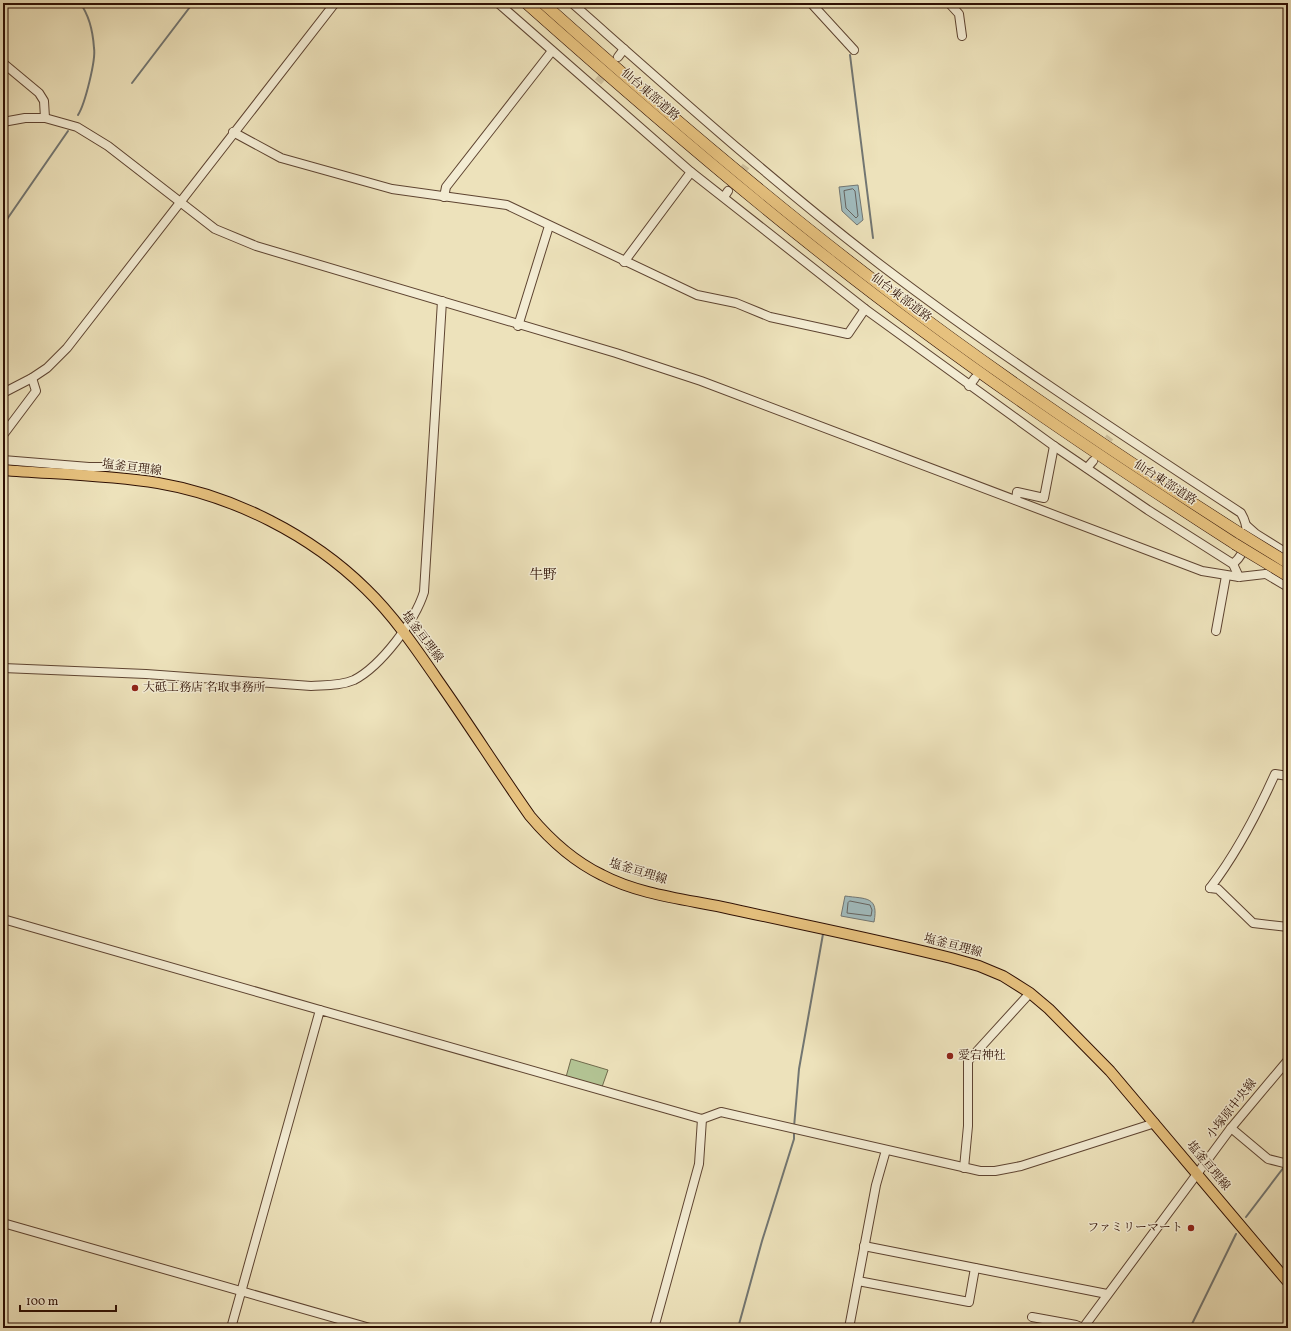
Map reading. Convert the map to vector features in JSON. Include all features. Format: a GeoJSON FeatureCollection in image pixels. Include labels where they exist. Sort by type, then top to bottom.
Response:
{"type":"FeatureCollection","features":[{"type":"Feature","properties":{"kind":"highway","name":"仙台東部道路"},"geometry":{"type":"LineString","coordinates":[[526,3],[730,180],[883,301],[1007,392],[1117,467],[1241,535],[1288,563]]}},
{"type":"Feature","properties":{"kind":"highway","name":"仙台東部道路"},"geometry":{"type":"LineString","coordinates":[[543,3],[663,110],[737,172],[892,294],[1012,382],[1103,445],[1241,535],[1288,576]]}},
{"type":"Feature","properties":{"kind":"main road","name":"塩釜亘理線"},"geometry":{"type":"LineString","coordinates":[[3,470],[159,483],[212,497],[245,509],[287,530],[321,551],[367,589],[402,630],[530,816],[563,851],[604,876],[647,890],[951,958],[979,966],[1003,976],[1030,993],[1049,1009],[1110,1071],[1286,1276]]}},
{"type":"Feature","properties":{"kind":"street"},"geometry":{"type":"LineString","coordinates":[[3,393],[32,378],[46,368],[66,348],[335,3]]}},
{"type":"Feature","properties":{"kind":"street"},"geometry":{"type":"LineString","coordinates":[[498,3],[552,51],[597,84],[691,172],[726,194],[865,309],[969,386],[1054,446],[1148,510],[1233,564],[1239,577]]}},
{"type":"Feature","properties":{"kind":"street"},"geometry":{"type":"LineString","coordinates":[[572,3],[748,164],[994,349],[1112,433],[1241,513],[1241,535]]}},
{"type":"Feature","properties":{"kind":"street"},"geometry":{"type":"LineString","coordinates":[[811,3],[854,50]]}},
{"type":"Feature","properties":{"kind":"street"},"geometry":{"type":"LineString","coordinates":[[949,3],[959,14],[962,36]]}},
{"type":"Feature","properties":{"kind":"street"},"geometry":{"type":"LineString","coordinates":[[618,57],[624,49]]}},
{"type":"Feature","properties":{"kind":"street"},"geometry":{"type":"LineString","coordinates":[[444,197],[446,187],[552,51]]}},
{"type":"Feature","properties":{"kind":"street"},"geometry":{"type":"LineString","coordinates":[[3,63],[39,93],[44,102],[45,118]]}},
{"type":"Feature","properties":{"kind":"street"},"geometry":{"type":"LineString","coordinates":[[3,122],[25,118],[45,118],[69,124],[88,132],[215,229],[256,246],[442,301],[518,326],[616,354],[701,381],[1196,568],[1226,576],[1239,577],[1288,572]]}},
{"type":"Feature","properties":{"kind":"street"},"geometry":{"type":"LineString","coordinates":[[233,132],[281,158],[392,189],[507,205],[698,296],[736,303],[770,317],[848,334],[865,309]]}},
{"type":"Feature","properties":{"kind":"street"},"geometry":{"type":"LineString","coordinates":[[624,262],[691,172]]}},
{"type":"Feature","properties":{"kind":"street"},"geometry":{"type":"LineString","coordinates":[[518,326],[549,226]]}},
{"type":"Feature","properties":{"kind":"street"},"geometry":{"type":"LineString","coordinates":[[3,668],[146,674],[311,686],[336,685],[352,680],[367,672],[381,658],[421,602],[425,581],[442,301]]}},
{"type":"Feature","properties":{"kind":"street"},"geometry":{"type":"LineString","coordinates":[[990,356],[994,349]]}},
{"type":"Feature","properties":{"kind":"street"},"geometry":{"type":"LineString","coordinates":[[3,435],[36,391],[32,378]]}},
{"type":"Feature","properties":{"kind":"street"},"geometry":{"type":"LineString","coordinates":[[969,386],[975,378]]}},
{"type":"Feature","properties":{"kind":"street"},"geometry":{"type":"LineString","coordinates":[[1016,500],[1017,492],[1044,498],[1054,446]]}},
{"type":"Feature","properties":{"kind":"street"},"geometry":{"type":"LineString","coordinates":[[3,460],[89,467],[107,467]]}},
{"type":"Feature","properties":{"kind":"street"},"geometry":{"type":"LineString","coordinates":[[1087,468],[1093,461]]}},
{"type":"Feature","properties":{"kind":"street"},"geometry":{"type":"LineString","coordinates":[[1233,564],[1242,557],[1248,533],[1241,535]]}},
{"type":"Feature","properties":{"kind":"street"},"geometry":{"type":"LineString","coordinates":[[1241,535],[1256,534],[1288,554]]}},
{"type":"Feature","properties":{"kind":"street"},"geometry":{"type":"LineString","coordinates":[[1266,574],[1288,587]]}},
{"type":"Feature","properties":{"kind":"street"},"geometry":{"type":"LineString","coordinates":[[1216,631],[1226,576]]}},
{"type":"Feature","properties":{"kind":"street"},"geometry":{"type":"LineString","coordinates":[[1288,776],[1275,774],[1252,822],[1223,871],[1210,888],[1218,889],[1252,923],[1288,927]]}},
{"type":"Feature","properties":{"kind":"street"},"geometry":{"type":"LineString","coordinates":[[3,919],[702,1119],[721,1112],[980,1171],[995,1171],[1020,1166],[1155,1123]]}},
{"type":"Feature","properties":{"kind":"street"},"geometry":{"type":"LineString","coordinates":[[964,1168],[968,1126],[968,1062],[1030,993]]}},
{"type":"Feature","properties":{"kind":"street"},"geometry":{"type":"LineString","coordinates":[[231,1328],[240,1291],[320,1010]]}},
{"type":"Feature","properties":{"kind":"street","name":"小塚原中央線"},"geometry":{"type":"LineString","coordinates":[[1083,1328],[1231,1128],[1288,1060]]}},
{"type":"Feature","properties":{"kind":"street"},"geometry":{"type":"LineString","coordinates":[[654,1328],[699,1164],[702,1119]]}},
{"type":"Feature","properties":{"kind":"street"},"geometry":{"type":"LineString","coordinates":[[1231,1128],[1268,1159],[1288,1164]]}},
{"type":"Feature","properties":{"kind":"street"},"geometry":{"type":"LineString","coordinates":[[849,1328],[876,1185],[886,1150]]}},
{"type":"Feature","properties":{"kind":"street"},"geometry":{"type":"LineString","coordinates":[[3,1223],[370,1328]]}},
{"type":"Feature","properties":{"kind":"street"},"geometry":{"type":"LineString","coordinates":[[864,1246],[1107,1294]]}},
{"type":"Feature","properties":{"kind":"street"},"geometry":{"type":"LineString","coordinates":[[858,1281],[969,1302],[975,1268]]}},
{"type":"Feature","properties":{"kind":"street"},"geometry":{"type":"LineString","coordinates":[[1032,1317],[1076,1325],[1083,1328]]}},
{"type":"Feature","properties":{"kind":"green space"},"geometry":{"type":"Polygon","coordinates":[[[571,1059],[608,1070],[602,1087],[566,1077],[571,1059]]]}},
{"type":"Feature","properties":{"kind":"water"},"geometry":{"type":"Polygon","coordinates":[[[858,185],[863,220],[857,225],[842,211],[839,187],[858,185]]]}},
{"type":"Feature","properties":{"kind":"water"},"geometry":{"type":"Polygon","coordinates":[[[845,896],[869,900],[873,903],[875,907],[874,922],[841,916],[845,896]]]}},
{"type":"Feature","properties":{"kind":"waterway"},"geometry":{"type":"LineString","coordinates":[[78,115],[87,92],[92,72],[94,54],[93,36],[90,24],[80,3]]}},
{"type":"Feature","properties":{"kind":"waterway"},"geometry":{"type":"LineString","coordinates":[[132,83],[193,3]]}},
{"type":"Feature","properties":{"kind":"waterway"},"geometry":{"type":"LineString","coordinates":[[850,55],[873,238]]}},
{"type":"Feature","properties":{"kind":"waterway"},"geometry":{"type":"LineString","coordinates":[[3,225],[68,131]]}},
{"type":"Feature","properties":{"kind":"waterway"},"geometry":{"type":"LineString","coordinates":[[794,1127],[799,1069],[823,934]]}},
{"type":"Feature","properties":{"kind":"waterway"},"geometry":{"type":"LineString","coordinates":[[738,1328],[762,1241],[794,1139],[794,1131]]}},
{"type":"Feature","properties":{"kind":"waterway"},"geometry":{"type":"LineString","coordinates":[[1246,1217],[1284,1167]]}},
{"type":"Feature","properties":{"kind":"waterway"},"geometry":{"type":"LineString","coordinates":[[1190,1328],[1236,1234]]}},
{"type":"Feature","properties":{"kind":"tunnel"},"geometry":{"type":"LineString","coordinates":[[598,82],[608,70]]}},
{"type":"Feature","properties":{"kind":"tunnel"},"geometry":{"type":"LineString","coordinates":[[728,191],[746,166]]}},
{"type":"Feature","properties":{"kind":"tunnel"},"geometry":{"type":"LineString","coordinates":[[1101,449],[1110,437]]}},
{"type":"Feature","properties":{"kind":"place","name":"大砥工務店 名取事務所"},"geometry":{"type":"Point","coordinates":[135,688]}},
{"type":"Feature","properties":{"kind":"place","name":"愛宕神社"},"geometry":{"type":"Point","coordinates":[950,1056]}},
{"type":"Feature","properties":{"kind":"place","name":"ファミリーマート"},"geometry":{"type":"Point","coordinates":[1191,1228]}},
{"type":"Feature","properties":{"kind":"district","name":"牛野"},"geometry":{"type":"Point","coordinates":[543,575]}}]}
